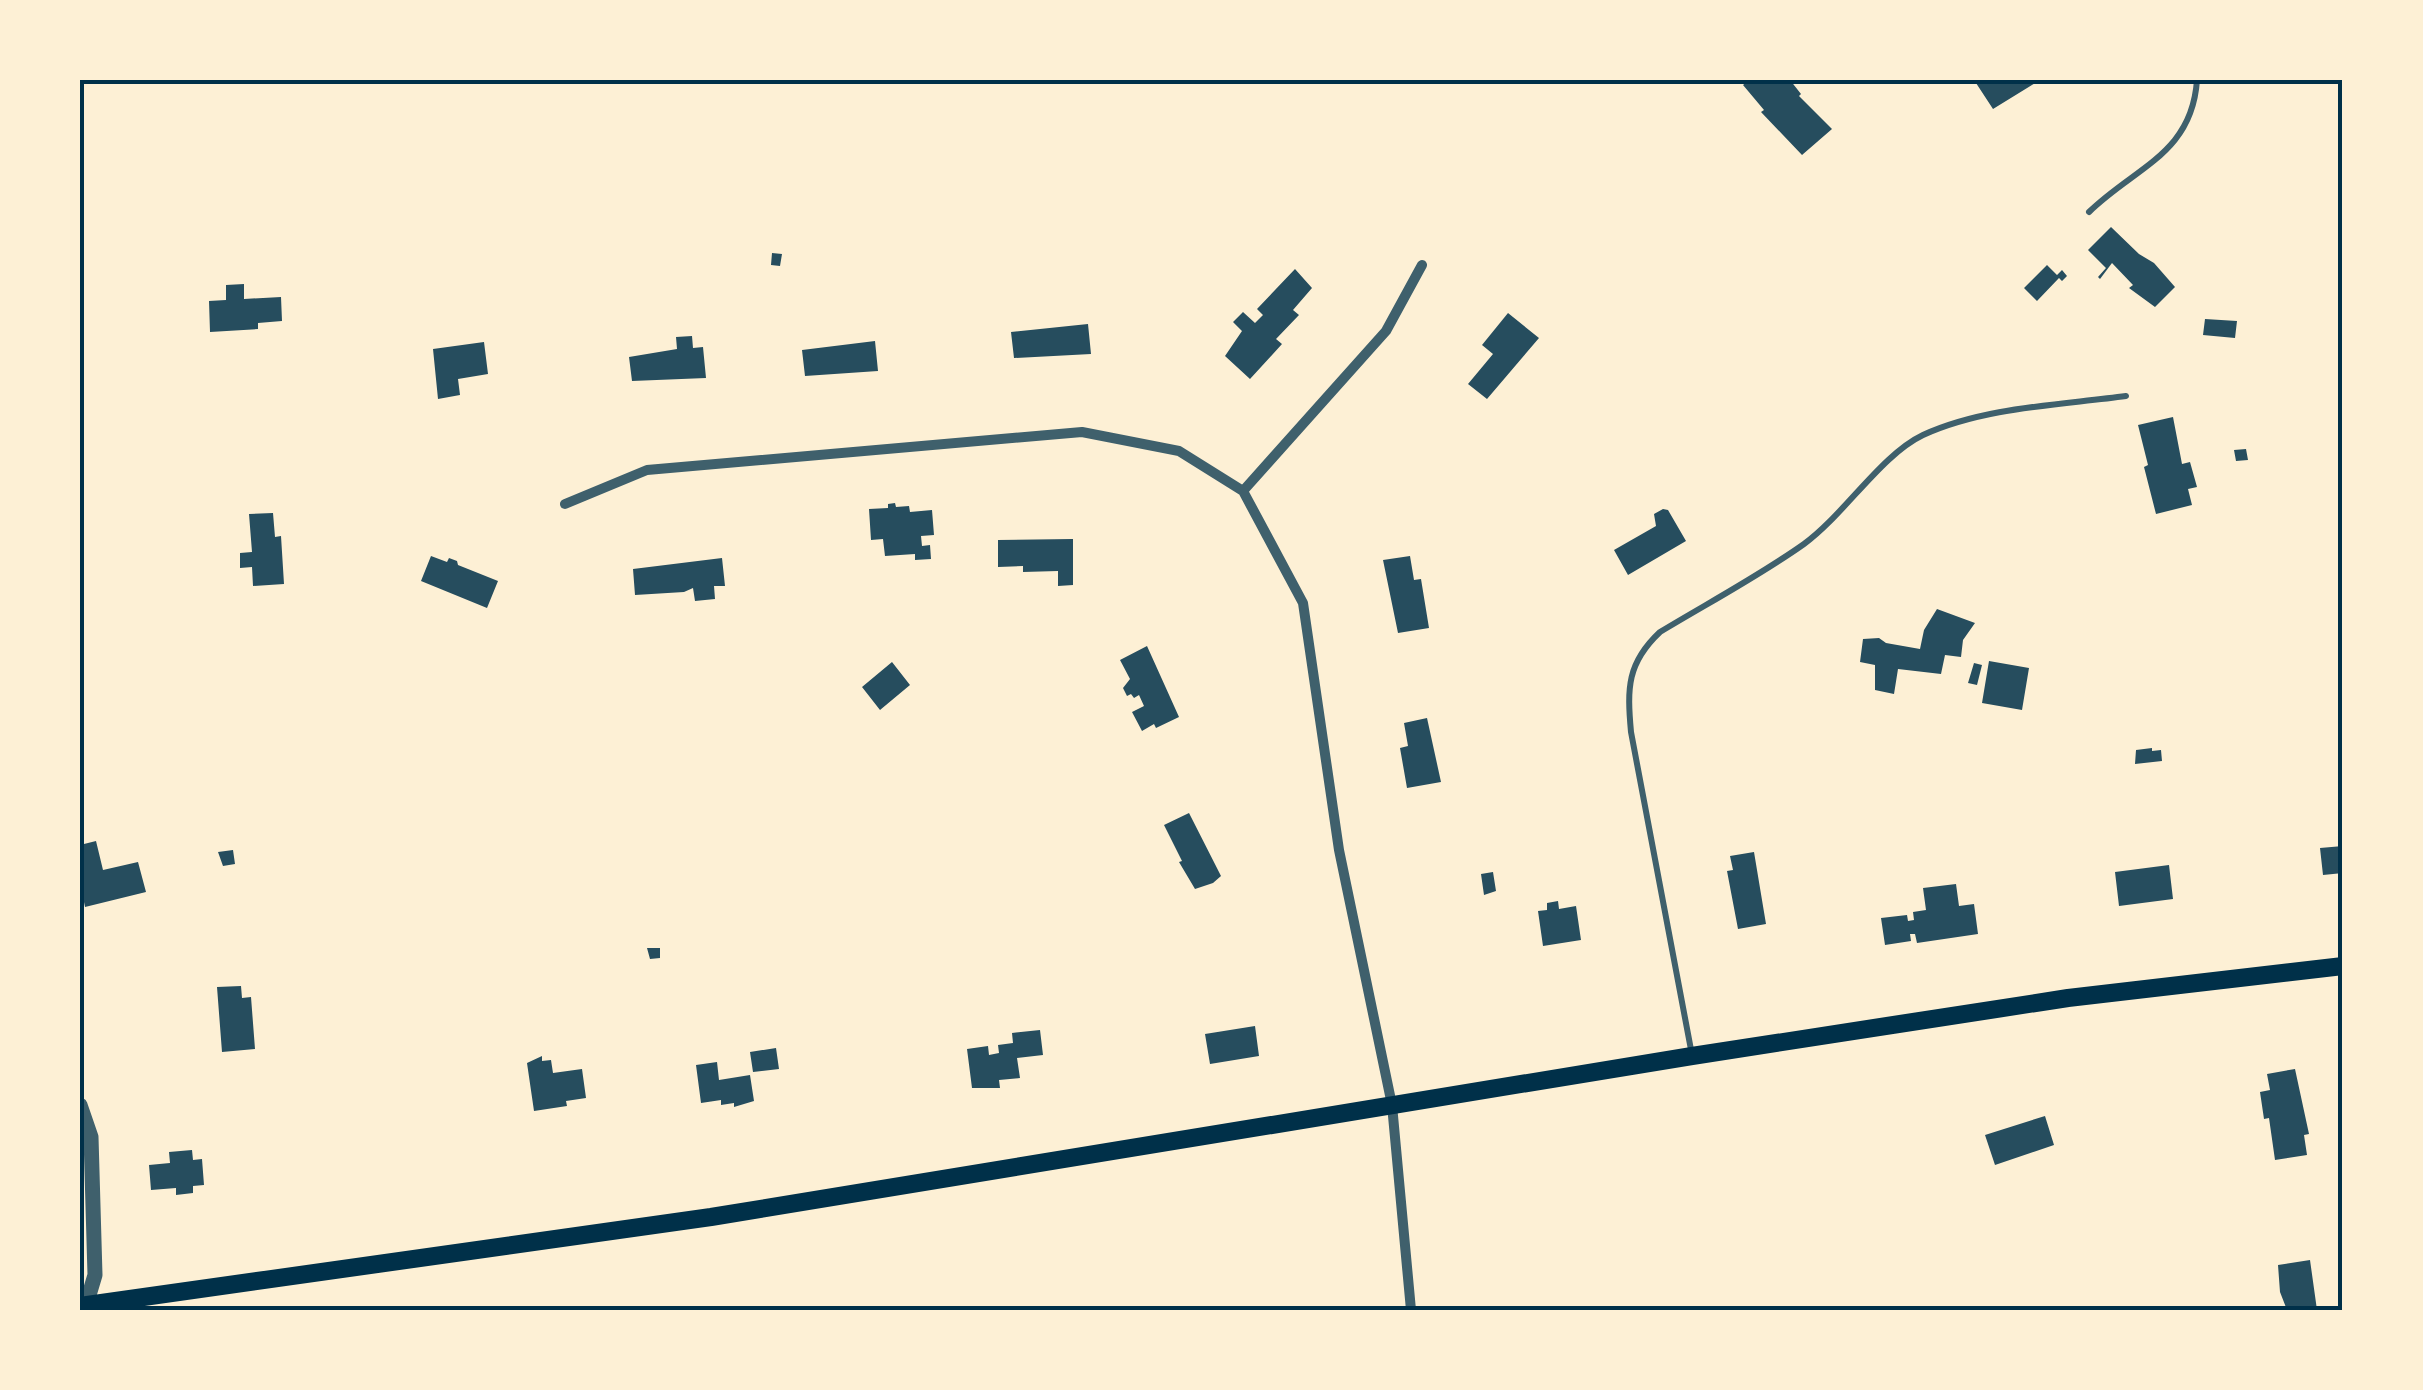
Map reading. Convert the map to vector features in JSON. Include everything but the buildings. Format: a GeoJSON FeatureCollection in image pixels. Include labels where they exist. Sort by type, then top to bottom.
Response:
{"type":"FeatureCollection","features":[{"type":"Feature","properties":{"kind":"main road"},"geometry":{"type":"LineString","coordinates":[[84,1307],[711,1217],[1692,1056],[2086,996],[2343,966]]}},
{"type":"Feature","properties":{"kind":"street"},"geometry":{"type":"LineString","coordinates":[[1243,492],[1386,330],[1422,265]]}},
{"type":"Feature","properties":{"kind":"street"},"geometry":{"type":"LineString","coordinates":[[565,504],[647,470],[1082,432],[1179,451],[1243,492],[1303,603],[1339,850],[1392,1106],[1412,1310]]}},
{"type":"Feature","properties":{"kind":"street"},"geometry":{"type":"LineString","coordinates":[[80,1105],[90,1137],[95,1274],[84,1307]]}},
{"type":"Feature","properties":{"kind":"lane"},"geometry":{"type":"LineString","coordinates":[[2089,212],[2176,140],[2190,118],[2197,80]]}},
{"type":"Feature","properties":{"kind":"lane"},"geometry":{"type":"LineString","coordinates":[[1692,1056],[1631,732],[1628,697],[1632,672],[1642,649],[1660,632],[1806,543],[1850,504],[1899,451],[1920,436],[1993,415],[2126,396]]}}]}
